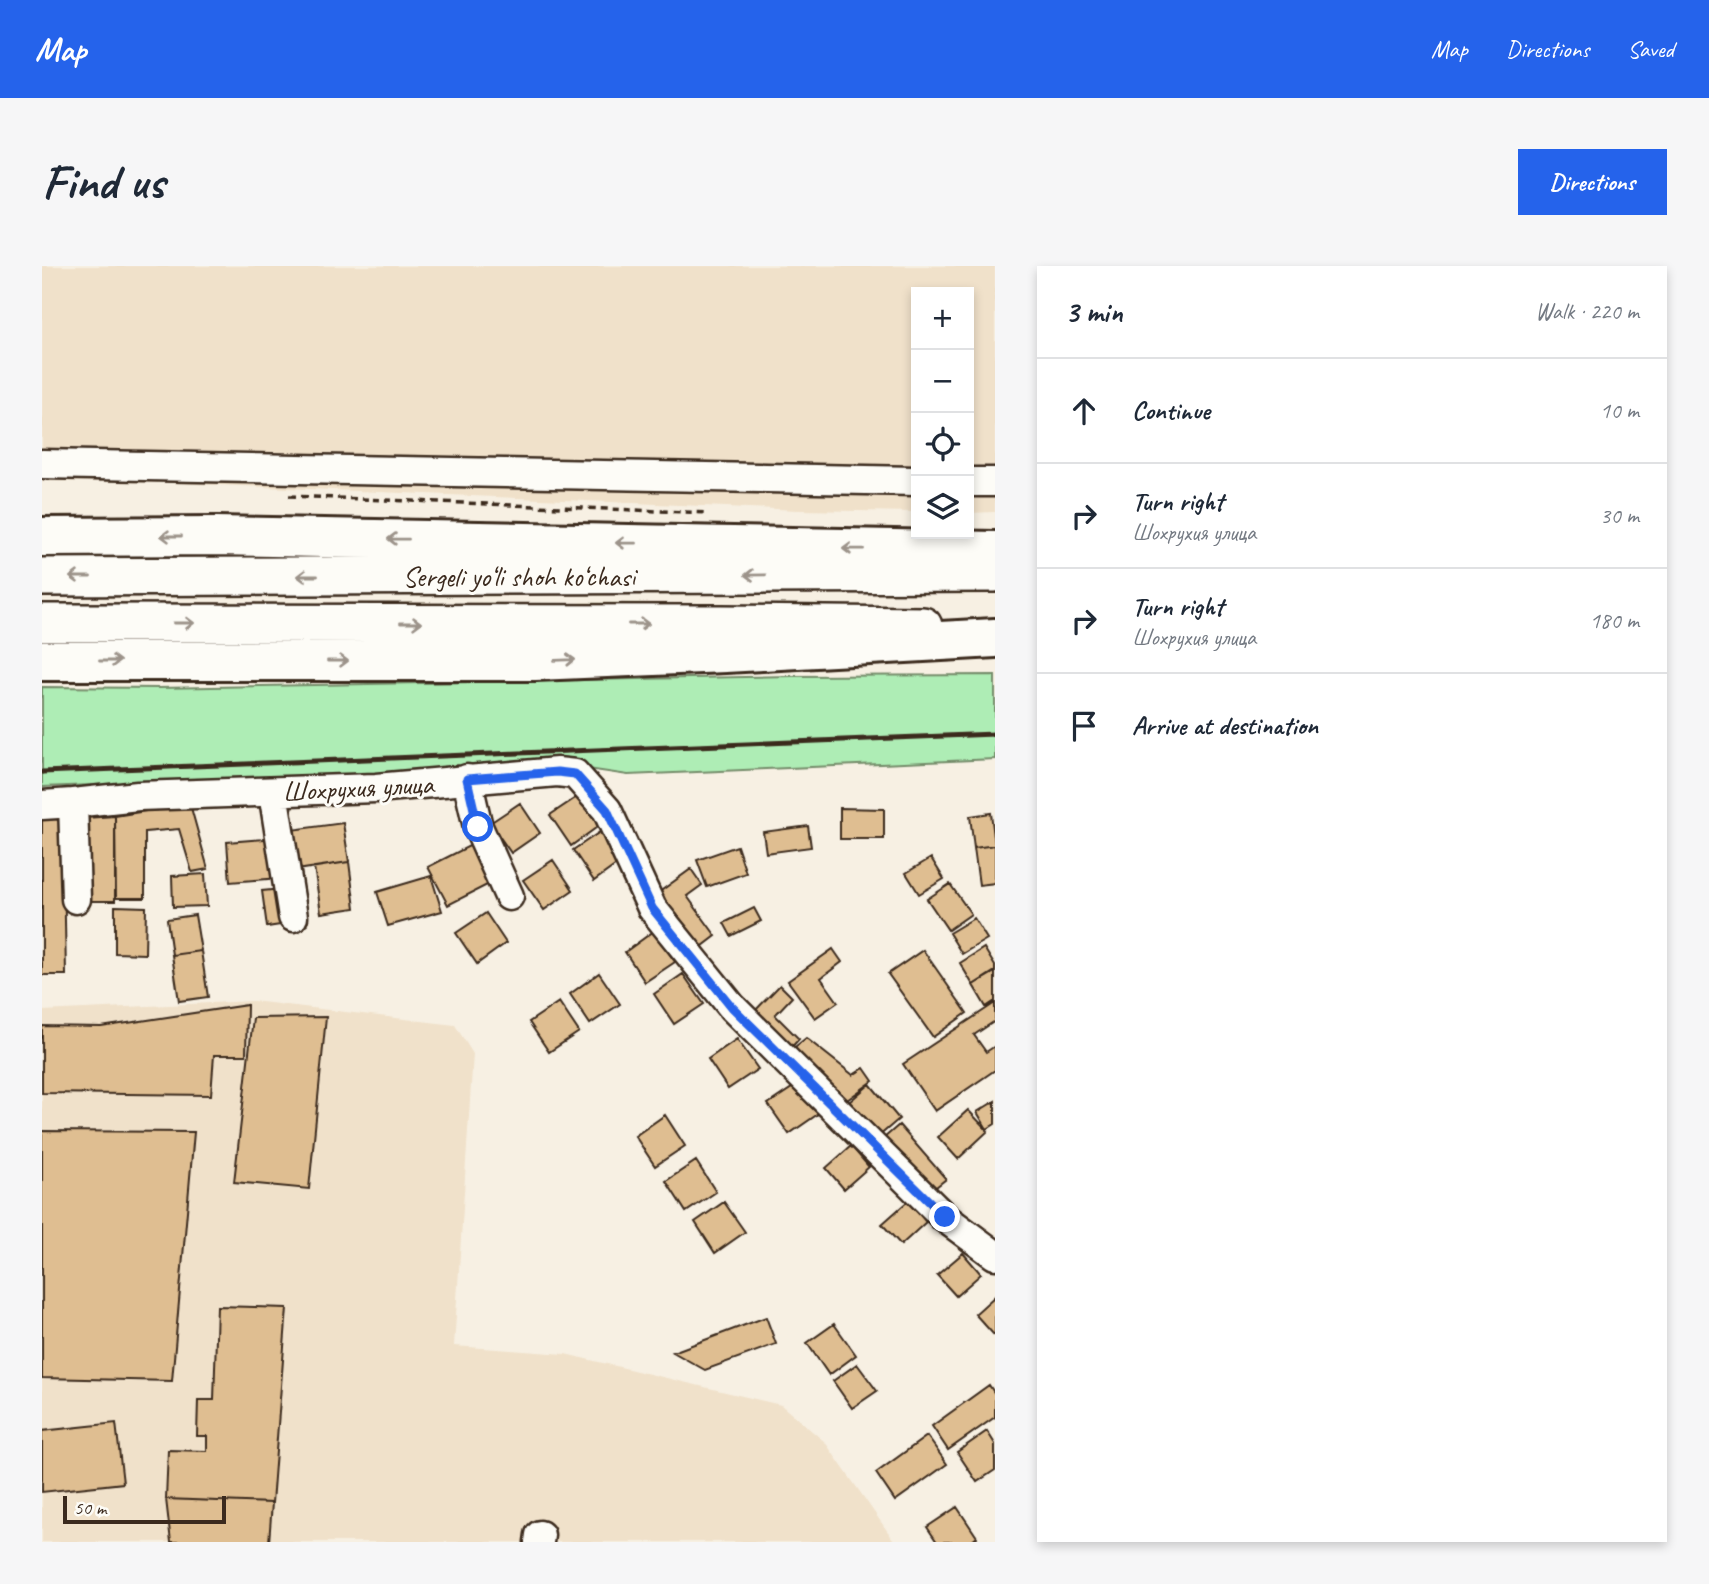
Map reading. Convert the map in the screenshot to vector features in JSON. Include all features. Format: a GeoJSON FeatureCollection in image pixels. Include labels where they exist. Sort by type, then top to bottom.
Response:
{"type":"FeatureCollection","features":[{"type":"Feature","properties":{"kind":"highway"},"geometry":{"type":"LineString","coordinates":[[42,537],[231,536],[995,551]]}},
{"type":"Feature","properties":{"kind":"highway"},"geometry":{"type":"LineString","coordinates":[[42,661],[535,661],[995,638]]}},
{"type":"Feature","properties":{"kind":"main road","name":"Sergeli yo‘li shoh ko‘chasi"},"geometry":{"type":"LineString","coordinates":[[42,577],[995,573]]}},
{"type":"Feature","properties":{"kind":"main road","name":"Sergeli yo‘li shoh ko‘chasi"},"geometry":{"type":"LineString","coordinates":[[42,623],[995,626]]}},
{"type":"Feature","properties":{"kind":"street"},"geometry":{"type":"LineString","coordinates":[[42,464],[911,481]]}},
{"type":"Feature","properties":{"kind":"street"},"geometry":{"type":"LineString","coordinates":[[974,482],[995,482]]}},
{"type":"Feature","properties":{"kind":"street","name":"Шохрухия улица"},"geometry":{"type":"LineString","coordinates":[[42,805],[138,796],[376,788],[557,772],[575,774],[607,810],[652,908],[732,1007],[945,1217],[995,1255]]}},
{"type":"Feature","properties":{"kind":"street"},"geometry":{"type":"LineString","coordinates":[[467,779],[478,827],[509,897]]}},
{"type":"Feature","properties":{"kind":"street"},"geometry":{"type":"LineString","coordinates":[[273,792],[293,916]]}},
{"type":"Feature","properties":{"kind":"street"},"geometry":{"type":"LineString","coordinates":[[74,803],[76,899]]}},
{"type":"Feature","properties":{"kind":"path"},"geometry":{"type":"LineString","coordinates":[[288,496],[720,514]]}},
{"type":"Feature","properties":{"kind":"shaded area"},"geometry":{"type":"Polygon","coordinates":[[[42,266],[995,266],[995,512],[974,513],[974,287],[911,287],[911,512],[798,510],[173,483],[42,481],[42,266]]]}},
{"type":"Feature","properties":{"kind":"shaded area"},"geometry":{"type":"Polygon","coordinates":[[[253,1001],[455,1025],[473,1054],[454,1346],[565,1354],[781,1405],[825,1442],[895,1542],[42,1542],[42,1011],[253,1001]]]}},
{"type":"Feature","properties":{"kind":"green space"},"geometry":{"type":"Polygon","coordinates":[[[995,675],[995,759],[628,775],[568,766],[42,787],[42,687],[159,688],[792,676],[995,675]]]}},
{"type":"Feature","properties":{"kind":"building"},"geometry":{"type":"Polygon","coordinates":[[[580,795],[600,825],[571,846],[550,815],[580,795]]]}},
{"type":"Feature","properties":{"kind":"building"},"geometry":{"type":"Polygon","coordinates":[[[520,803],[540,833],[511,853],[490,823],[520,803]]]}},
{"type":"Feature","properties":{"kind":"building"},"geometry":{"type":"Polygon","coordinates":[[[190,804],[208,869],[192,872],[179,829],[145,832],[145,898],[116,898],[115,816],[190,804]]]}},
{"type":"Feature","properties":{"kind":"building"},"geometry":{"type":"Polygon","coordinates":[[[840,808],[884,809],[884,839],[840,839],[840,808]]]}},
{"type":"Feature","properties":{"kind":"building"},"geometry":{"type":"Polygon","coordinates":[[[991,813],[995,845],[974,848],[970,816],[991,813]]]}},
{"type":"Feature","properties":{"kind":"building"},"geometry":{"type":"Polygon","coordinates":[[[42,814],[63,814],[66,975],[42,975],[42,814]]]}},
{"type":"Feature","properties":{"kind":"building"},"geometry":{"type":"Polygon","coordinates":[[[115,816],[115,901],[86,901],[85,818],[115,816]]]}},
{"type":"Feature","properties":{"kind":"building"},"geometry":{"type":"Polygon","coordinates":[[[343,823],[349,862],[297,870],[291,830],[343,823]]]}},
{"type":"Feature","properties":{"kind":"building"},"geometry":{"type":"Polygon","coordinates":[[[808,826],[811,847],[766,853],[763,832],[808,826]]]}},
{"type":"Feature","properties":{"kind":"building"},"geometry":{"type":"Polygon","coordinates":[[[603,830],[623,860],[594,881],[573,850],[603,830]]]}},
{"type":"Feature","properties":{"kind":"building"},"geometry":{"type":"Polygon","coordinates":[[[277,838],[280,878],[230,882],[227,842],[277,838]]]}},
{"type":"Feature","properties":{"kind":"building"},"geometry":{"type":"Polygon","coordinates":[[[477,842],[497,880],[448,905],[428,867],[477,842]]]}},
{"type":"Feature","properties":{"kind":"building"},"geometry":{"type":"Polygon","coordinates":[[[995,845],[995,883],[979,885],[974,848],[995,845]]]}},
{"type":"Feature","properties":{"kind":"building"},"geometry":{"type":"Polygon","coordinates":[[[737,846],[746,873],[707,887],[697,860],[737,846]]]}},
{"type":"Feature","properties":{"kind":"building"},"geometry":{"type":"Polygon","coordinates":[[[931,858],[944,879],[919,894],[906,873],[931,858]]]}},
{"type":"Feature","properties":{"kind":"building"},"geometry":{"type":"Polygon","coordinates":[[[553,860],[573,890],[544,910],[523,880],[553,860]]]}},
{"type":"Feature","properties":{"kind":"building"},"geometry":{"type":"Polygon","coordinates":[[[349,862],[355,908],[321,913],[314,867],[349,862]]]}},
{"type":"Feature","properties":{"kind":"building"},"geometry":{"type":"Polygon","coordinates":[[[691,869],[702,885],[687,896],[716,936],[699,949],[658,893],[691,869]]]}},
{"type":"Feature","properties":{"kind":"building"},"geometry":{"type":"Polygon","coordinates":[[[205,874],[207,906],[173,907],[172,876],[205,874]]]}},
{"type":"Feature","properties":{"kind":"building"},"geometry":{"type":"Polygon","coordinates":[[[431,876],[442,911],[388,926],[377,892],[431,876]]]}},
{"type":"Feature","properties":{"kind":"building"},"geometry":{"type":"Polygon","coordinates":[[[950,884],[971,914],[948,930],[927,899],[950,884]]]}},
{"type":"Feature","properties":{"kind":"building"},"geometry":{"type":"Polygon","coordinates":[[[282,889],[287,924],[267,927],[262,891],[282,889]]]}},
{"type":"Feature","properties":{"kind":"building"},"geometry":{"type":"Polygon","coordinates":[[[115,906],[146,907],[145,954],[115,953],[115,906]]]}},
{"type":"Feature","properties":{"kind":"building"},"geometry":{"type":"Polygon","coordinates":[[[754,908],[761,921],[731,936],[724,923],[754,908]]]}},
{"type":"Feature","properties":{"kind":"building"},"geometry":{"type":"Polygon","coordinates":[[[486,913],[506,943],[477,964],[456,933],[486,913]]]}},
{"type":"Feature","properties":{"kind":"building"},"geometry":{"type":"Polygon","coordinates":[[[195,915],[201,951],[172,955],[167,919],[195,915]]]}},
{"type":"Feature","properties":{"kind":"building"},"geometry":{"type":"Polygon","coordinates":[[[974,918],[987,939],[962,954],[949,933],[974,918]]]}},
{"type":"Feature","properties":{"kind":"building"},"geometry":{"type":"Polygon","coordinates":[[[654,931],[675,962],[645,982],[625,952],[654,931]]]}},
{"type":"Feature","properties":{"kind":"building"},"geometry":{"type":"Polygon","coordinates":[[[984,948],[995,966],[995,971],[973,985],[960,963],[984,948]]]}},
{"type":"Feature","properties":{"kind":"building"},"geometry":{"type":"Polygon","coordinates":[[[833,949],[842,962],[821,978],[838,1002],[815,1018],[788,981],[833,949]]]}},
{"type":"Feature","properties":{"kind":"building"},"geometry":{"type":"Polygon","coordinates":[[[923,950],[967,1013],[933,1037],[888,974],[923,950]]]}},
{"type":"Feature","properties":{"kind":"building"},"geometry":{"type":"Polygon","coordinates":[[[201,951],[208,997],[179,1001],[172,955],[201,951]]]}},
{"type":"Feature","properties":{"kind":"building"},"geometry":{"type":"Polygon","coordinates":[[[995,972],[995,1001],[986,1007],[973,985],[995,972]]]}},
{"type":"Feature","properties":{"kind":"building"},"geometry":{"type":"Polygon","coordinates":[[[599,973],[620,1004],[590,1024],[570,994],[599,973]]]}},
{"type":"Feature","properties":{"kind":"building"},"geometry":{"type":"Polygon","coordinates":[[[683,974],[704,1004],[674,1024],[654,994],[683,974]]]}},
{"type":"Feature","properties":{"kind":"building"},"geometry":{"type":"Polygon","coordinates":[[[780,985],[792,997],[775,1015],[799,1039],[787,1052],[750,1016],[780,985]]]}},
{"type":"Feature","properties":{"kind":"building"},"geometry":{"type":"Polygon","coordinates":[[[559,1002],[579,1032],[549,1052],[529,1022],[559,1002]]]}},
{"type":"Feature","properties":{"kind":"building"},"geometry":{"type":"Polygon","coordinates":[[[995,1003],[995,1021],[974,1035],[986,1052],[995,1046],[995,1070],[935,1111],[903,1064],[995,1003]]]}},
{"type":"Feature","properties":{"kind":"building"},"geometry":{"type":"Polygon","coordinates":[[[247,1005],[246,1055],[214,1055],[211,1095],[42,1093],[42,1026],[101,1027],[247,1005]]]}},
{"type":"Feature","properties":{"kind":"building"},"geometry":{"type":"Polygon","coordinates":[[[326,1017],[309,1189],[234,1182],[253,1018],[326,1017]]]}},
{"type":"Feature","properties":{"kind":"building"},"geometry":{"type":"Polygon","coordinates":[[[806,1038],[853,1075],[864,1068],[873,1081],[847,1100],[790,1051],[806,1038]]]}},
{"type":"Feature","properties":{"kind":"building"},"geometry":{"type":"Polygon","coordinates":[[[737,1039],[758,1069],[728,1089],[708,1059],[737,1039]]]}},
{"type":"Feature","properties":{"kind":"building"},"geometry":{"type":"Polygon","coordinates":[[[798,1084],[818,1114],[789,1134],[768,1104],[798,1084]]]}},
{"type":"Feature","properties":{"kind":"building"},"geometry":{"type":"Polygon","coordinates":[[[870,1084],[899,1119],[878,1137],[849,1102],[870,1084]]]}},
{"type":"Feature","properties":{"kind":"building"},"geometry":{"type":"Polygon","coordinates":[[[995,1101],[995,1124],[987,1129],[977,1112],[995,1101]]]}},
{"type":"Feature","properties":{"kind":"building"},"geometry":{"type":"Polygon","coordinates":[[[968,1110],[988,1131],[958,1159],[938,1137],[968,1110]]]}},
{"type":"Feature","properties":{"kind":"building"},"geometry":{"type":"Polygon","coordinates":[[[665,1115],[685,1146],[655,1166],[635,1136],[665,1115]]]}},
{"type":"Feature","properties":{"kind":"building"},"geometry":{"type":"Polygon","coordinates":[[[899,1125],[946,1179],[931,1191],[884,1138],[899,1125]]]}},
{"type":"Feature","properties":{"kind":"building"},"geometry":{"type":"Polygon","coordinates":[[[42,1131],[194,1132],[172,1381],[42,1378],[42,1131]]]}},
{"type":"Feature","properties":{"kind":"building"},"geometry":{"type":"Polygon","coordinates":[[[851,1146],[869,1167],[844,1189],[826,1168],[851,1146]]]}},
{"type":"Feature","properties":{"kind":"building"},"geometry":{"type":"Polygon","coordinates":[[[696,1161],[716,1192],[686,1212],[666,1181],[696,1161]]]}},
{"type":"Feature","properties":{"kind":"building"},"geometry":{"type":"Polygon","coordinates":[[[908,1201],[926,1222],[901,1245],[882,1224],[908,1201]]]}},
{"type":"Feature","properties":{"kind":"building"},"geometry":{"type":"Polygon","coordinates":[[[724,1202],[745,1232],[715,1253],[695,1222],[724,1202]]]}},
{"type":"Feature","properties":{"kind":"building"},"geometry":{"type":"Polygon","coordinates":[[[963,1253],[981,1274],[956,1296],[937,1275],[963,1253]]]}},
{"type":"Feature","properties":{"kind":"building"},"geometry":{"type":"Polygon","coordinates":[[[995,1296],[995,1334],[994,1335],[975,1314],[995,1296]]]}},
{"type":"Feature","properties":{"kind":"building"},"geometry":{"type":"Polygon","coordinates":[[[217,1306],[287,1308],[272,1503],[166,1499],[168,1450],[207,1451],[207,1436],[197,1436],[198,1400],[214,1400],[217,1306]]]}},
{"type":"Feature","properties":{"kind":"building"},"geometry":{"type":"Polygon","coordinates":[[[766,1317],[776,1344],[705,1370],[673,1352],[766,1317]]]}},
{"type":"Feature","properties":{"kind":"building"},"geometry":{"type":"Polygon","coordinates":[[[834,1324],[856,1355],[829,1375],[807,1343],[834,1324]]]}},
{"type":"Feature","properties":{"kind":"building"},"geometry":{"type":"Polygon","coordinates":[[[857,1364],[877,1391],[852,1408],[833,1381],[857,1364]]]}},
{"type":"Feature","properties":{"kind":"building"},"geometry":{"type":"Polygon","coordinates":[[[989,1385],[995,1394],[995,1417],[948,1450],[932,1426],[989,1385]]]}},
{"type":"Feature","properties":{"kind":"building"},"geometry":{"type":"Polygon","coordinates":[[[116,1423],[123,1483],[42,1492],[42,1431],[116,1423]]]}},
{"type":"Feature","properties":{"kind":"building"},"geometry":{"type":"Polygon","coordinates":[[[987,1431],[995,1444],[995,1470],[977,1482],[957,1452],[987,1431]]]}},
{"type":"Feature","properties":{"kind":"building"},"geometry":{"type":"Polygon","coordinates":[[[927,1436],[947,1464],[895,1501],[876,1473],[927,1436]]]}},
{"type":"Feature","properties":{"kind":"building"},"geometry":{"type":"Polygon","coordinates":[[[166,1499],[272,1503],[269,1542],[171,1542],[166,1499]]]}},
{"type":"Feature","properties":{"kind":"building"},"geometry":{"type":"Polygon","coordinates":[[[957,1507],[977,1537],[971,1542],[937,1542],[927,1527],[957,1507]]]}},
{"type":"Feature","properties":{"kind":"railway"},"geometry":{"type":"LineString","coordinates":[[42,772],[995,734]]}},
{"type":"Feature","properties":{"kind":"route"},"geometry":{"type":"LineString","coordinates":[[478,827],[467,779],[557,772],[575,774],[607,810],[652,908],[732,1007],[945,1217]]}}]}
